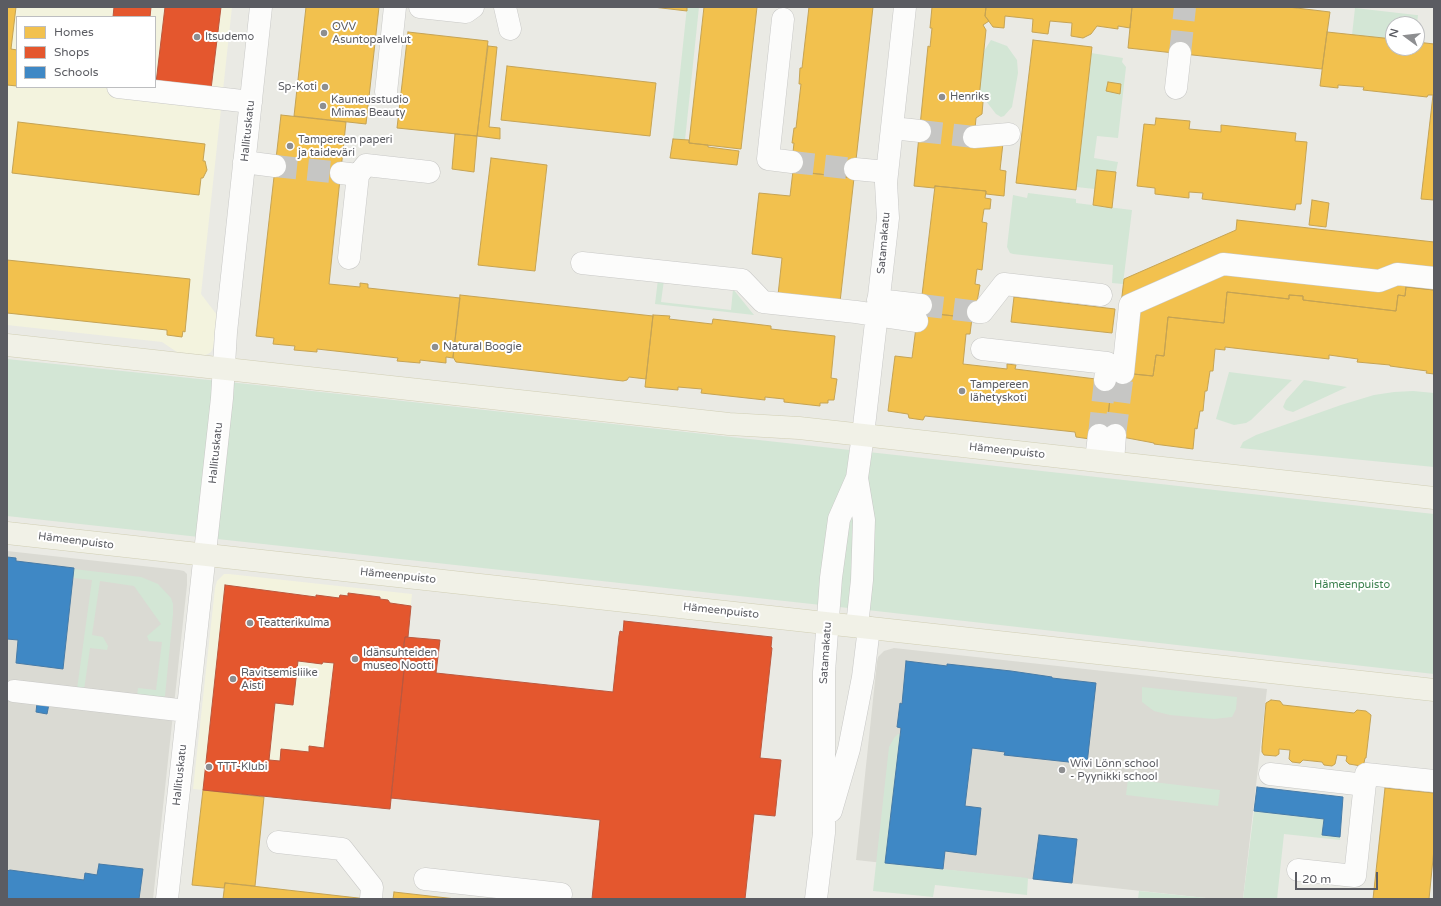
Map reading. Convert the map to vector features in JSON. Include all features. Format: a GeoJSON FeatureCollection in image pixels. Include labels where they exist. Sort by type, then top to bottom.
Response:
{"type":"FeatureCollection","features":[{"type":"Feature","properties":{"kind":"main road","name":"Hämeenpuisto"},"geometry":{"type":"LineString","coordinates":[[7,345],[722,424],[799,428],[863,434],[1434,498]]}},
{"type":"Feature","properties":{"kind":"main road","name":"Hämeenpuisto"},"geometry":{"type":"LineString","coordinates":[[7,533],[1434,690]]}},
{"type":"Feature","properties":{"kind":"street","name":"Hallituskatu"},"geometry":{"type":"LineString","coordinates":[[167,899],[222,398],[226,332],[261,7]]}},
{"type":"Feature","properties":{"kind":"street"},"geometry":{"type":"LineString","coordinates":[[386,92],[395,7]]}},
{"type":"Feature","properties":{"kind":"street"},"geometry":{"type":"LineString","coordinates":[[420,7],[466,12],[473,7]]}},
{"type":"Feature","properties":{"kind":"street"},"geometry":{"type":"LineString","coordinates":[[505,7],[510,29]]}},
{"type":"Feature","properties":{"kind":"street","name":"Satamakatu"},"geometry":{"type":"LineString","coordinates":[[816,899],[824,833],[824,672],[832,578],[839,519],[857,478],[863,434],[888,218],[886,184],[905,7]]}},
{"type":"Feature","properties":{"kind":"street"},"geometry":{"type":"LineString","coordinates":[[783,19],[768,159],[792,162]]}},
{"type":"Feature","properties":{"kind":"street"},"geometry":{"type":"LineString","coordinates":[[1176,88],[1180,53]]}},
{"type":"Feature","properties":{"kind":"street"},"geometry":{"type":"LineString","coordinates":[[127,88],[251,102]]}},
{"type":"Feature","properties":{"kind":"street"},"geometry":{"type":"LineString","coordinates":[[892,128],[920,131]]}},
{"type":"Feature","properties":{"kind":"street"},"geometry":{"type":"LineString","coordinates":[[974,137],[1009,134]]}},
{"type":"Feature","properties":{"kind":"street"},"geometry":{"type":"LineString","coordinates":[[244,162],[275,166]]}},
{"type":"Feature","properties":{"kind":"street"},"geometry":{"type":"LineString","coordinates":[[349,258],[349,174],[366,165],[429,172]]}},
{"type":"Feature","properties":{"kind":"street"},"geometry":{"type":"LineString","coordinates":[[855,169],[887,172]]}},
{"type":"Feature","properties":{"kind":"street"},"geometry":{"type":"LineString","coordinates":[[582,263],[742,280],[763,302],[878,308],[919,313]]}},
{"type":"Feature","properties":{"kind":"street"},"geometry":{"type":"LineString","coordinates":[[982,349],[1107,363],[1114,376],[1130,305],[1223,264],[1379,281],[1397,274],[1434,278]]}},
{"type":"Feature","properties":{"kind":"street"},"geometry":{"type":"LineString","coordinates":[[978,312],[982,312],[1004,284],[1101,295]]}},
{"type":"Feature","properties":{"kind":"street"},"geometry":{"type":"LineString","coordinates":[[1104,461],[1107,435]]}},
{"type":"Feature","properties":{"kind":"street","name":"Satamakatu"},"geometry":{"type":"LineString","coordinates":[[824,833],[850,749],[863,677],[862,580],[864,520],[857,478]]}},
{"type":"Feature","properties":{"kind":"street"},"geometry":{"type":"LineString","coordinates":[[14,691],[188,711]]}},
{"type":"Feature","properties":{"kind":"street"},"geometry":{"type":"LineString","coordinates":[[1270,774],[1365,785]]}},
{"type":"Feature","properties":{"kind":"street"},"geometry":{"type":"LineString","coordinates":[[1298,870],[1355,876],[1366,774],[1434,781]]}},
{"type":"Feature","properties":{"kind":"street"},"geometry":{"type":"LineString","coordinates":[[278,842],[342,849],[372,887],[371,899]]}},
{"type":"Feature","properties":{"kind":"street"},"geometry":{"type":"LineString","coordinates":[[425,878],[560,894],[560,899]]}},
{"type":"Feature","properties":{"kind":"shaded area"},"geometry":{"type":"Polygon","coordinates":[[[7,7],[232,7],[201,294],[217,315],[213,348],[211,352],[205,355],[177,352],[162,342],[7,325],[7,7]]]}},
{"type":"Feature","properties":{"kind":"shaded area"},"geometry":{"type":"Polygon","coordinates":[[[7,551],[179,570],[184,571],[187,574],[153,899],[7,899],[7,551]]]}},
{"type":"Feature","properties":{"kind":"shaded area"},"geometry":{"type":"Polygon","coordinates":[[[224,574],[412,594],[390,809],[193,789],[215,588],[217,581],[224,574]]]}},
{"type":"Feature","properties":{"kind":"shaded area","name":"Wivi Lönn school - Pyynikki school"},"geometry":{"type":"Polygon","coordinates":[[[894,648],[1267,689],[1243,899],[1215,899],[856,860],[877,662],[878,657],[884,651],[894,648]]]}},
{"type":"Feature","properties":{"kind":"green space"},"geometry":{"type":"Polygon","coordinates":[[[687,7],[699,7],[685,140],[673,139],[687,7]]]}},
{"type":"Feature","properties":{"kind":"green space"},"geometry":{"type":"Polygon","coordinates":[[[1355,8],[1418,15],[1385,16],[1385,38],[1352,35],[1355,8]]]}},
{"type":"Feature","properties":{"kind":"green space"},"geometry":{"type":"Polygon","coordinates":[[[991,40],[1007,46],[1017,60],[1018,73],[1012,107],[1004,116],[1001,117],[996,114],[979,92],[984,51],[991,40]]]}},
{"type":"Feature","properties":{"kind":"green space"},"geometry":{"type":"Polygon","coordinates":[[[1091,53],[1123,58],[1122,62],[1126,67],[1118,138],[1097,136],[1094,158],[1118,162],[1116,172],[1097,170],[1095,189],[1076,187],[1091,53]]]}},
{"type":"Feature","properties":{"kind":"green space"},"geometry":{"type":"Polygon","coordinates":[[[1028,193],[1076,199],[1076,203],[1132,210],[1123,284],[1112,283],[1113,265],[1010,253],[1007,247],[1013,195],[1027,198],[1028,193]]]}},
{"type":"Feature","properties":{"kind":"green space"},"geometry":{"type":"Polygon","coordinates":[[[658,279],[664,280],[661,302],[731,310],[733,289],[754,315],[655,304],[658,279]]]}},
{"type":"Feature","properties":{"kind":"green space","name":"Hämeenpuisto"},"geometry":{"type":"Polygon","coordinates":[[[7,359],[1434,514],[1434,674],[876,611],[7,516],[7,359]]]}},
{"type":"Feature","properties":{"kind":"green space"},"geometry":{"type":"Polygon","coordinates":[[[1229,372],[1292,380],[1251,420],[1246,423],[1234,425],[1216,419],[1229,372]]]}},
{"type":"Feature","properties":{"kind":"green space"},"geometry":{"type":"Polygon","coordinates":[[[1304,380],[1347,387],[1293,412],[1286,410],[1283,407],[1286,400],[1304,380]]]}},
{"type":"Feature","properties":{"kind":"green space"},"geometry":{"type":"Polygon","coordinates":[[[1413,391],[1434,393],[1434,467],[1240,448],[1243,442],[1256,435],[1341,405],[1374,395],[1413,391]]]}},
{"type":"Feature","properties":{"kind":"green space"},"geometry":{"type":"Polygon","coordinates":[[[74,569],[141,577],[158,584],[171,598],[173,604],[173,614],[165,696],[161,699],[137,696],[138,688],[156,690],[162,642],[149,641],[147,636],[161,624],[134,586],[100,581],[92,635],[103,637],[108,646],[107,650],[90,648],[84,690],[77,689],[92,580],[73,578],[74,569]]]}},
{"type":"Feature","properties":{"kind":"green space"},"geometry":{"type":"Polygon","coordinates":[[[1142,687],[1237,697],[1236,709],[1232,717],[1214,719],[1170,715],[1154,711],[1142,702],[1142,687]]]}},
{"type":"Feature","properties":{"kind":"green space"},"geometry":{"type":"Polygon","coordinates":[[[898,734],[900,734],[885,863],[1028,878],[1027,895],[935,885],[933,897],[873,891],[889,747],[898,734]]]}},
{"type":"Feature","properties":{"kind":"green space"},"geometry":{"type":"Polygon","coordinates":[[[1128,779],[1220,790],[1218,806],[1126,795],[1128,779]]]}},
{"type":"Feature","properties":{"kind":"green space"},"geometry":{"type":"Polygon","coordinates":[[[1254,811],[1324,819],[1323,835],[1340,837],[1340,840],[1284,834],[1277,899],[1243,899],[1254,811]]]}},
{"type":"Feature","properties":{"kind":"green space"},"geometry":{"type":"Polygon","coordinates":[[[1139,891],[1215,899],[1138,899],[1139,891]]]}},
{"type":"Feature","properties":{"kind":"building: Homes"},"geometry":{"type":"Polygon","coordinates":[[[7,7],[16,7],[11,49],[16,50],[16,86],[7,85],[7,7]]]}},
{"type":"Feature","properties":{"kind":"building: Homes"},"geometry":{"type":"Polygon","coordinates":[[[306,7],[379,7],[366,124],[294,116],[306,7]]]}},
{"type":"Feature","properties":{"kind":"building: Homes"},"geometry":{"type":"Polygon","coordinates":[[[653,7],[687,7],[687,11],[653,7]]]}},
{"type":"Feature","properties":{"kind":"building: Homes"},"geometry":{"type":"Polygon","coordinates":[[[704,7],[757,7],[741,149],[689,143],[704,7]]]}},
{"type":"Feature","properties":{"kind":"building: Homes"},"geometry":{"type":"Polygon","coordinates":[[[809,7],[873,7],[854,178],[791,171],[794,143],[792,143],[794,128],[796,128],[801,84],[799,84],[800,68],[802,68],[809,7]]]}},
{"type":"Feature","properties":{"kind":"building: Homes"},"geometry":{"type":"Polygon","coordinates":[[[932,7],[986,7],[985,16],[989,21],[983,25],[986,30],[979,98],[983,102],[982,114],[976,118],[974,140],[1003,143],[1000,170],[1006,171],[1004,196],[986,194],[986,191],[935,186],[934,188],[914,186],[928,46],[930,47],[932,28],[930,28],[932,7]]]}},
{"type":"Feature","properties":{"kind":"building: Homes"},"geometry":{"type":"Polygon","coordinates":[[[986,7],[1132,7],[1130,28],[1118,26],[1118,29],[1097,26],[1091,34],[1083,38],[1071,36],[1072,23],[1050,21],[1048,34],[1032,32],[1033,19],[1005,16],[1004,28],[993,27],[985,16],[986,7]]]}},
{"type":"Feature","properties":{"kind":"building: Homes"},"geometry":{"type":"Polygon","coordinates":[[[1132,7],[1288,7],[1330,12],[1322,69],[1128,48],[1132,7]]]}},
{"type":"Feature","properties":{"kind":"building: Homes"},"geometry":{"type":"Polygon","coordinates":[[[408,32],[488,41],[477,136],[397,128],[408,32]]]}},
{"type":"Feature","properties":{"kind":"building: Homes"},"geometry":{"type":"Polygon","coordinates":[[[1327,32],[1385,38],[1385,56],[1425,56],[1425,43],[1434,44],[1434,200],[1421,199],[1433,95],[1428,95],[1427,97],[1363,90],[1364,87],[1338,85],[1338,88],[1320,86],[1327,32]]]}},
{"type":"Feature","properties":{"kind":"building: Homes"},"geometry":{"type":"Polygon","coordinates":[[[1033,40],[1092,47],[1076,190],[1016,183],[1033,40]]]}},
{"type":"Feature","properties":{"kind":"building: Homes"},"geometry":{"type":"Polygon","coordinates":[[[488,46],[497,47],[489,127],[500,128],[500,139],[477,136],[488,46]]]}},
{"type":"Feature","properties":{"kind":"building: Homes"},"geometry":{"type":"Polygon","coordinates":[[[507,66],[656,83],[650,136],[501,120],[507,66]]]}},
{"type":"Feature","properties":{"kind":"building: Homes"},"geometry":{"type":"Polygon","coordinates":[[[1108,82],[1121,84],[1120,94],[1106,91],[1108,82]]]}},
{"type":"Feature","properties":{"kind":"building: Homes"},"geometry":{"type":"Polygon","coordinates":[[[281,115],[346,122],[329,284],[360,287],[360,283],[368,284],[368,288],[460,298],[453,358],[446,357],[446,363],[420,360],[420,363],[397,361],[398,358],[317,349],[317,352],[294,350],[295,346],[273,344],[274,338],[256,336],[281,115]]]}},
{"type":"Feature","properties":{"kind":"building: Homes"},"geometry":{"type":"Polygon","coordinates":[[[1156,118],[1190,121],[1189,129],[1221,132],[1221,125],[1296,133],[1295,141],[1307,142],[1301,204],[1296,204],[1295,210],[1202,199],[1203,193],[1189,192],[1189,198],[1155,194],[1155,188],[1137,186],[1144,124],[1155,125],[1156,118]]]}},
{"type":"Feature","properties":{"kind":"building: Homes"},"geometry":{"type":"Polygon","coordinates":[[[18,122],[205,144],[203,161],[205,161],[207,170],[203,178],[201,178],[199,195],[12,173],[18,122]]]}},
{"type":"Feature","properties":{"kind":"building: Homes"},"geometry":{"type":"Polygon","coordinates":[[[455,134],[477,136],[474,172],[452,169],[455,134]]]}},
{"type":"Feature","properties":{"kind":"building: Homes"},"geometry":{"type":"Polygon","coordinates":[[[673,139],[689,140],[689,143],[739,151],[737,165],[670,158],[673,139]]]}},
{"type":"Feature","properties":{"kind":"building: Homes"},"geometry":{"type":"Polygon","coordinates":[[[491,158],[547,165],[535,271],[478,265],[491,158]]]}},
{"type":"Feature","properties":{"kind":"building: Homes"},"geometry":{"type":"Polygon","coordinates":[[[1097,170],[1116,172],[1112,208],[1093,205],[1097,170]]]}},
{"type":"Feature","properties":{"kind":"building: Homes"},"geometry":{"type":"Polygon","coordinates":[[[793,171],[854,178],[840,302],[778,295],[782,258],[752,254],[759,193],[790,196],[793,171]]]}},
{"type":"Feature","properties":{"kind":"building: Homes"},"geometry":{"type":"Polygon","coordinates":[[[935,186],[986,191],[985,198],[991,199],[990,209],[984,209],[982,222],[987,223],[982,270],[977,269],[975,284],[980,285],[972,318],[920,312],[935,186]]]}},
{"type":"Feature","properties":{"kind":"building: Homes"},"geometry":{"type":"Polygon","coordinates":[[[1312,200],[1329,203],[1326,227],[1309,225],[1312,200]]]}},
{"type":"Feature","properties":{"kind":"building: Homes"},"geometry":{"type":"Polygon","coordinates":[[[1237,220],[1434,242],[1434,290],[1406,287],[1405,296],[1398,295],[1396,311],[1303,300],[1303,296],[1289,295],[1289,299],[1227,292],[1224,323],[1168,317],[1164,356],[1156,355],[1153,376],[1113,372],[1124,279],[1236,230],[1237,220]]]}},
{"type":"Feature","properties":{"kind":"building: Homes"},"geometry":{"type":"Polygon","coordinates":[[[7,260],[190,279],[185,332],[183,331],[182,337],[167,335],[167,330],[7,313],[7,260]]]}},
{"type":"Feature","properties":{"kind":"building: Homes"},"geometry":{"type":"Polygon","coordinates":[[[1406,287],[1434,290],[1434,374],[1426,373],[1427,371],[1390,365],[1357,362],[1358,359],[1329,355],[1329,359],[1225,347],[1225,350],[1215,349],[1213,371],[1210,371],[1207,391],[1205,391],[1203,411],[1200,411],[1197,429],[1195,428],[1193,449],[1154,444],[1106,434],[1113,372],[1153,376],[1156,355],[1164,356],[1168,317],[1224,323],[1227,292],[1289,299],[1289,295],[1303,296],[1303,300],[1396,311],[1398,295],[1405,296],[1406,287]]]}},
{"type":"Feature","properties":{"kind":"building: Homes"},"geometry":{"type":"Polygon","coordinates":[[[460,295],[653,316],[646,379],[629,377],[627,380],[623,381],[456,362],[453,357],[460,295]]]}},
{"type":"Feature","properties":{"kind":"building: Homes"},"geometry":{"type":"Polygon","coordinates":[[[1014,297],[1115,309],[1112,333],[1011,322],[1014,297]]]}},
{"type":"Feature","properties":{"kind":"building: Homes"},"geometry":{"type":"Polygon","coordinates":[[[918,312],[972,318],[970,334],[966,334],[963,364],[1007,369],[1007,364],[1016,365],[1015,369],[1112,381],[1106,434],[1090,439],[1076,437],[1075,432],[925,416],[923,420],[909,418],[908,414],[888,411],[895,356],[912,358],[918,312]]]}},
{"type":"Feature","properties":{"kind":"building: Homes"},"geometry":{"type":"Polygon","coordinates":[[[653,315],[670,316],[669,319],[712,324],[713,319],[771,326],[771,329],[835,336],[831,378],[837,379],[834,400],[828,400],[828,403],[820,403],[820,406],[784,402],[784,399],[765,397],[765,400],[701,393],[702,389],[678,387],[678,390],[645,387],[653,315]]]}},
{"type":"Feature","properties":{"kind":"building: Homes"},"geometry":{"type":"Polygon","coordinates":[[[1271,700],[1280,701],[1283,705],[1354,713],[1357,710],[1366,711],[1371,715],[1366,758],[1364,763],[1361,766],[1349,764],[1346,761],[1347,756],[1337,755],[1335,764],[1332,766],[1324,765],[1322,762],[1303,760],[1300,763],[1292,762],[1289,759],[1290,750],[1279,749],[1279,754],[1276,756],[1264,755],[1262,752],[1262,747],[1266,703],[1271,700]]]}},
{"type":"Feature","properties":{"kind":"building: Homes"},"geometry":{"type":"Polygon","coordinates":[[[1385,788],[1434,793],[1434,849],[1429,899],[1373,899],[1385,788]]]}},
{"type":"Feature","properties":{"kind":"building: Homes"},"geometry":{"type":"Polygon","coordinates":[[[203,790],[264,797],[255,886],[225,883],[224,888],[192,885],[203,790]]]}},
{"type":"Feature","properties":{"kind":"building: Homes"},"geometry":{"type":"Polygon","coordinates":[[[225,883],[367,899],[223,899],[225,883]]]}},
{"type":"Feature","properties":{"kind":"building: Homes"},"geometry":{"type":"Polygon","coordinates":[[[394,892],[456,899],[393,899],[394,892]]]}},
{"type":"Feature","properties":{"kind":"building: Shops"},"geometry":{"type":"Polygon","coordinates":[[[114,7],[151,7],[150,16],[113,16],[114,7]]]}},
{"type":"Feature","properties":{"kind":"building: Shops"},"geometry":{"type":"Polygon","coordinates":[[[165,7],[221,7],[211,89],[156,83],[165,7]]]}},
{"type":"Feature","properties":{"kind":"building: Shops"},"geometry":{"type":"Polygon","coordinates":[[[225,585],[316,597],[316,595],[339,598],[340,595],[348,596],[348,593],[380,597],[380,599],[388,600],[390,603],[411,606],[408,637],[405,637],[401,670],[404,670],[390,809],[203,790],[225,585]],[[298,661],[293,705],[275,703],[269,760],[280,761],[281,749],[309,752],[309,746],[324,748],[334,663],[323,662],[322,664],[298,661]]]}},
{"type":"Feature","properties":{"kind":"building: Shops"},"geometry":{"type":"Polygon","coordinates":[[[624,621],[772,637],[760,758],[781,760],[775,816],[754,814],[745,899],[592,899],[600,820],[391,798],[404,670],[401,670],[405,637],[440,640],[436,673],[613,692],[619,636],[620,631],[623,632],[624,621]]]}},
{"type":"Feature","properties":{"kind":"building: Schools"},"geometry":{"type":"Polygon","coordinates":[[[7,557],[16,558],[16,561],[74,568],[63,669],[16,663],[18,640],[7,639],[7,557]]]}},
{"type":"Feature","properties":{"kind":"building: Schools"},"geometry":{"type":"Polygon","coordinates":[[[906,661],[1011,671],[1096,683],[1087,764],[1004,755],[1005,752],[972,748],[965,806],[981,808],[976,855],[945,851],[943,869],[885,863],[901,728],[897,727],[900,703],[902,704],[906,661]]]}},
{"type":"Feature","properties":{"kind":"building: Schools"},"geometry":{"type":"Polygon","coordinates":[[[37,703],[49,704],[47,714],[36,712],[37,703]]]}},
{"type":"Feature","properties":{"kind":"building: Schools"},"geometry":{"type":"Polygon","coordinates":[[[1257,787],[1343,797],[1340,837],[1322,835],[1324,819],[1254,811],[1257,787]]]}},
{"type":"Feature","properties":{"kind":"building: Schools"},"geometry":{"type":"Polygon","coordinates":[[[1039,835],[1077,839],[1072,883],[1033,879],[1039,835]]]}},
{"type":"Feature","properties":{"kind":"building: Schools"},"geometry":{"type":"Polygon","coordinates":[[[99,864],[143,869],[139,899],[7,899],[7,871],[10,870],[84,880],[85,873],[97,875],[99,864]]]}},
{"type":"Feature","properties":{"kind":"tunnel"},"geometry":{"type":"LineString","coordinates":[[1180,53],[1185,7]]}},
{"type":"Feature","properties":{"kind":"tunnel"},"geometry":{"type":"LineString","coordinates":[[920,131],[974,137]]}},
{"type":"Feature","properties":{"kind":"tunnel"},"geometry":{"type":"LineString","coordinates":[[792,162],[855,169]]}},
{"type":"Feature","properties":{"kind":"tunnel"},"geometry":{"type":"LineString","coordinates":[[275,166],[341,173]]}},
{"type":"Feature","properties":{"kind":"tunnel"},"geometry":{"type":"LineString","coordinates":[[921,305],[978,312]]}},
{"type":"Feature","properties":{"kind":"tunnel"},"geometry":{"type":"LineString","coordinates":[[1115,435],[1123,373]]}},
{"type":"Feature","properties":{"kind":"tunnel"},"geometry":{"type":"LineString","coordinates":[[1099,435],[1105,380]]}},
{"type":"Feature","properties":{"kind":"place","name":"OVV Asuntopalvelut"},"geometry":{"type":"Point","coordinates":[324,33]}},
{"type":"Feature","properties":{"kind":"place","name":"Itsudemo"},"geometry":{"type":"Point","coordinates":[197,37]}},
{"type":"Feature","properties":{"kind":"place","name":"Sp-Koti"},"geometry":{"type":"Point","coordinates":[325,87]}},
{"type":"Feature","properties":{"kind":"place","name":"Henriks"},"geometry":{"type":"Point","coordinates":[942,97]}},
{"type":"Feature","properties":{"kind":"place","name":"Kauneusstudio Mimas Beauty"},"geometry":{"type":"Point","coordinates":[323,106]}},
{"type":"Feature","properties":{"kind":"place","name":"Tampereen paperi ja taideväri"},"geometry":{"type":"Point","coordinates":[290,146]}},
{"type":"Feature","properties":{"kind":"place","name":"Natural Boogie"},"geometry":{"type":"Point","coordinates":[435,347]}},
{"type":"Feature","properties":{"kind":"place","name":"Tampereen lähetyskoti"},"geometry":{"type":"Point","coordinates":[962,391]}},
{"type":"Feature","properties":{"kind":"place","name":"Teatterikulma"},"geometry":{"type":"Point","coordinates":[250,623]}},
{"type":"Feature","properties":{"kind":"place","name":"Idänsuhteiden museo Nootti"},"geometry":{"type":"Point","coordinates":[355,659]}},
{"type":"Feature","properties":{"kind":"place","name":"Ravitsemisliike Aisti"},"geometry":{"type":"Point","coordinates":[233,679]}},
{"type":"Feature","properties":{"kind":"place","name":"TTT-Klubi"},"geometry":{"type":"Point","coordinates":[209,767]}},
{"type":"Feature","properties":{"kind":"place","name":"Wivi Lönn school - Pyynikki school"},"geometry":{"type":"Point","coordinates":[1062,770]}}]}
